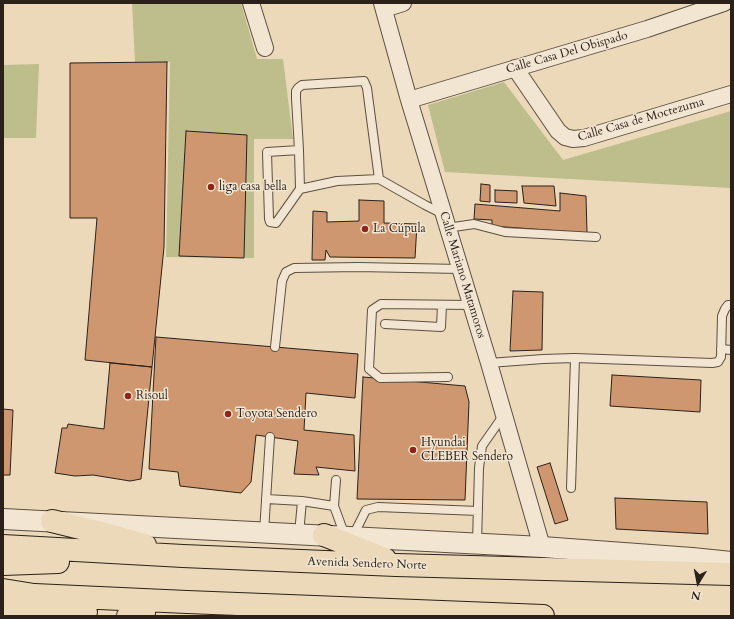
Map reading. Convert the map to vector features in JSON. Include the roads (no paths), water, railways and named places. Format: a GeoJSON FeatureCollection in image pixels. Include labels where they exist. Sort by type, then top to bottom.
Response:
{"type":"FeatureCollection","features":[{"type":"Feature","properties":{"kind":"main road"},"geometry":{"type":"LineString","coordinates":[[52,521],[183,556]]}},
{"type":"Feature","properties":{"kind":"main road"},"geometry":{"type":"LineString","coordinates":[[324,536],[399,565]]}},
{"type":"Feature","properties":{"kind":"main road","name":"Avenida Sendero Norte"},"geometry":{"type":"LineString","coordinates":[[3,546],[183,556],[399,565],[731,574]]}},
{"type":"Feature","properties":{"kind":"main road"},"geometry":{"type":"LineString","coordinates":[[3,564],[56,562],[335,576],[399,565]]}},
{"type":"Feature","properties":{"kind":"main road"},"geometry":{"type":"LineString","coordinates":[[3,590],[34,595],[542,616]]}},
{"type":"Feature","properties":{"kind":"main road"},"geometry":{"type":"LineString","coordinates":[[3,610],[136,614],[187,602]]}},
{"type":"Feature","properties":{"kind":"main road"},"geometry":{"type":"LineString","coordinates":[[408,611],[443,616]]}},
{"type":"Feature","properties":{"kind":"street"},"geometry":{"type":"LineString","coordinates":[[252,3],[266,48]]}},
{"type":"Feature","properties":{"kind":"street"},"geometry":{"type":"LineString","coordinates":[[383,6],[403,3]]}},
{"type":"Feature","properties":{"kind":"street","name":"Calle Casa Del Obispado"},"geometry":{"type":"LineString","coordinates":[[409,100],[647,29],[724,3]]}},
{"type":"Feature","properties":{"kind":"street","name":"Calle Mariano Matamoros"},"geometry":{"type":"LineString","coordinates":[[383,6],[409,100],[472,305],[542,547]]}},
{"type":"Feature","properties":{"kind":"street","name":"Calle Casa de Moctezuma"},"geometry":{"type":"LineString","coordinates":[[515,68],[558,131],[564,137],[573,139],[584,138],[731,94]]}},
{"type":"Feature","properties":{"kind":"street"},"geometry":{"type":"LineString","coordinates":[[3,519],[542,547],[731,562]]}},
{"type":"Feature","properties":{"kind":"lane"},"geometry":{"type":"LineString","coordinates":[[299,150],[267,152],[270,222],[276,223],[300,189],[299,150],[296,98],[296,91],[298,88],[302,85],[364,82],[367,88],[379,179]]}},
{"type":"Feature","properties":{"kind":"lane"},"geometry":{"type":"LineString","coordinates":[[300,189],[337,181],[379,179],[425,205],[445,221],[474,224],[505,232],[596,237]]}},
{"type":"Feature","properties":{"kind":"lane"},"geometry":{"type":"LineString","coordinates":[[275,348],[282,281],[286,272],[294,268],[358,267],[461,269]]}},
{"type":"Feature","properties":{"kind":"lane"},"geometry":{"type":"LineString","coordinates":[[448,377],[380,378],[369,369],[372,310],[381,304],[472,305]]}},
{"type":"Feature","properties":{"kind":"lane"},"geometry":{"type":"LineString","coordinates":[[385,324],[441,327],[442,305]]}},
{"type":"Feature","properties":{"kind":"lane"},"geometry":{"type":"LineString","coordinates":[[489,363],[575,358],[718,362],[721,357],[722,316],[725,309],[731,305]]}},
{"type":"Feature","properties":{"kind":"lane"},"geometry":{"type":"LineString","coordinates":[[721,349],[731,350]]}},
{"type":"Feature","properties":{"kind":"lane"},"geometry":{"type":"LineString","coordinates":[[571,488],[575,358]]}},
{"type":"Feature","properties":{"kind":"lane"},"geometry":{"type":"LineString","coordinates":[[477,544],[479,468],[482,446],[504,415]]}},
{"type":"Feature","properties":{"kind":"lane"},"geometry":{"type":"LineString","coordinates":[[264,532],[270,437]]}},
{"type":"Feature","properties":{"kind":"lane"},"geometry":{"type":"LineString","coordinates":[[336,480],[334,506],[349,537]]}},
{"type":"Feature","properties":{"kind":"lane"},"geometry":{"type":"LineString","coordinates":[[266,499],[302,501],[334,506]]}},
{"type":"Feature","properties":{"kind":"lane"},"geometry":{"type":"LineString","coordinates":[[299,534],[302,501]]}},
{"type":"Feature","properties":{"kind":"lane"},"geometry":{"type":"LineString","coordinates":[[349,537],[366,510],[378,507],[478,511]]}},
{"type":"Feature","properties":{"kind":"place","name":"liga casa bella"},"geometry":{"type":"Point","coordinates":[211,187]}},
{"type":"Feature","properties":{"kind":"place","name":"La Cúpula"},"geometry":{"type":"Point","coordinates":[365,229]}},
{"type":"Feature","properties":{"kind":"place","name":"Risoul"},"geometry":{"type":"Point","coordinates":[128,396]}},
{"type":"Feature","properties":{"kind":"place","name":"Toyota Sendero"},"geometry":{"type":"Point","coordinates":[228,414]}},
{"type":"Feature","properties":{"kind":"place","name":"Hyundai CLEBER Sendero"},"geometry":{"type":"Point","coordinates":[413,450]}}]}
